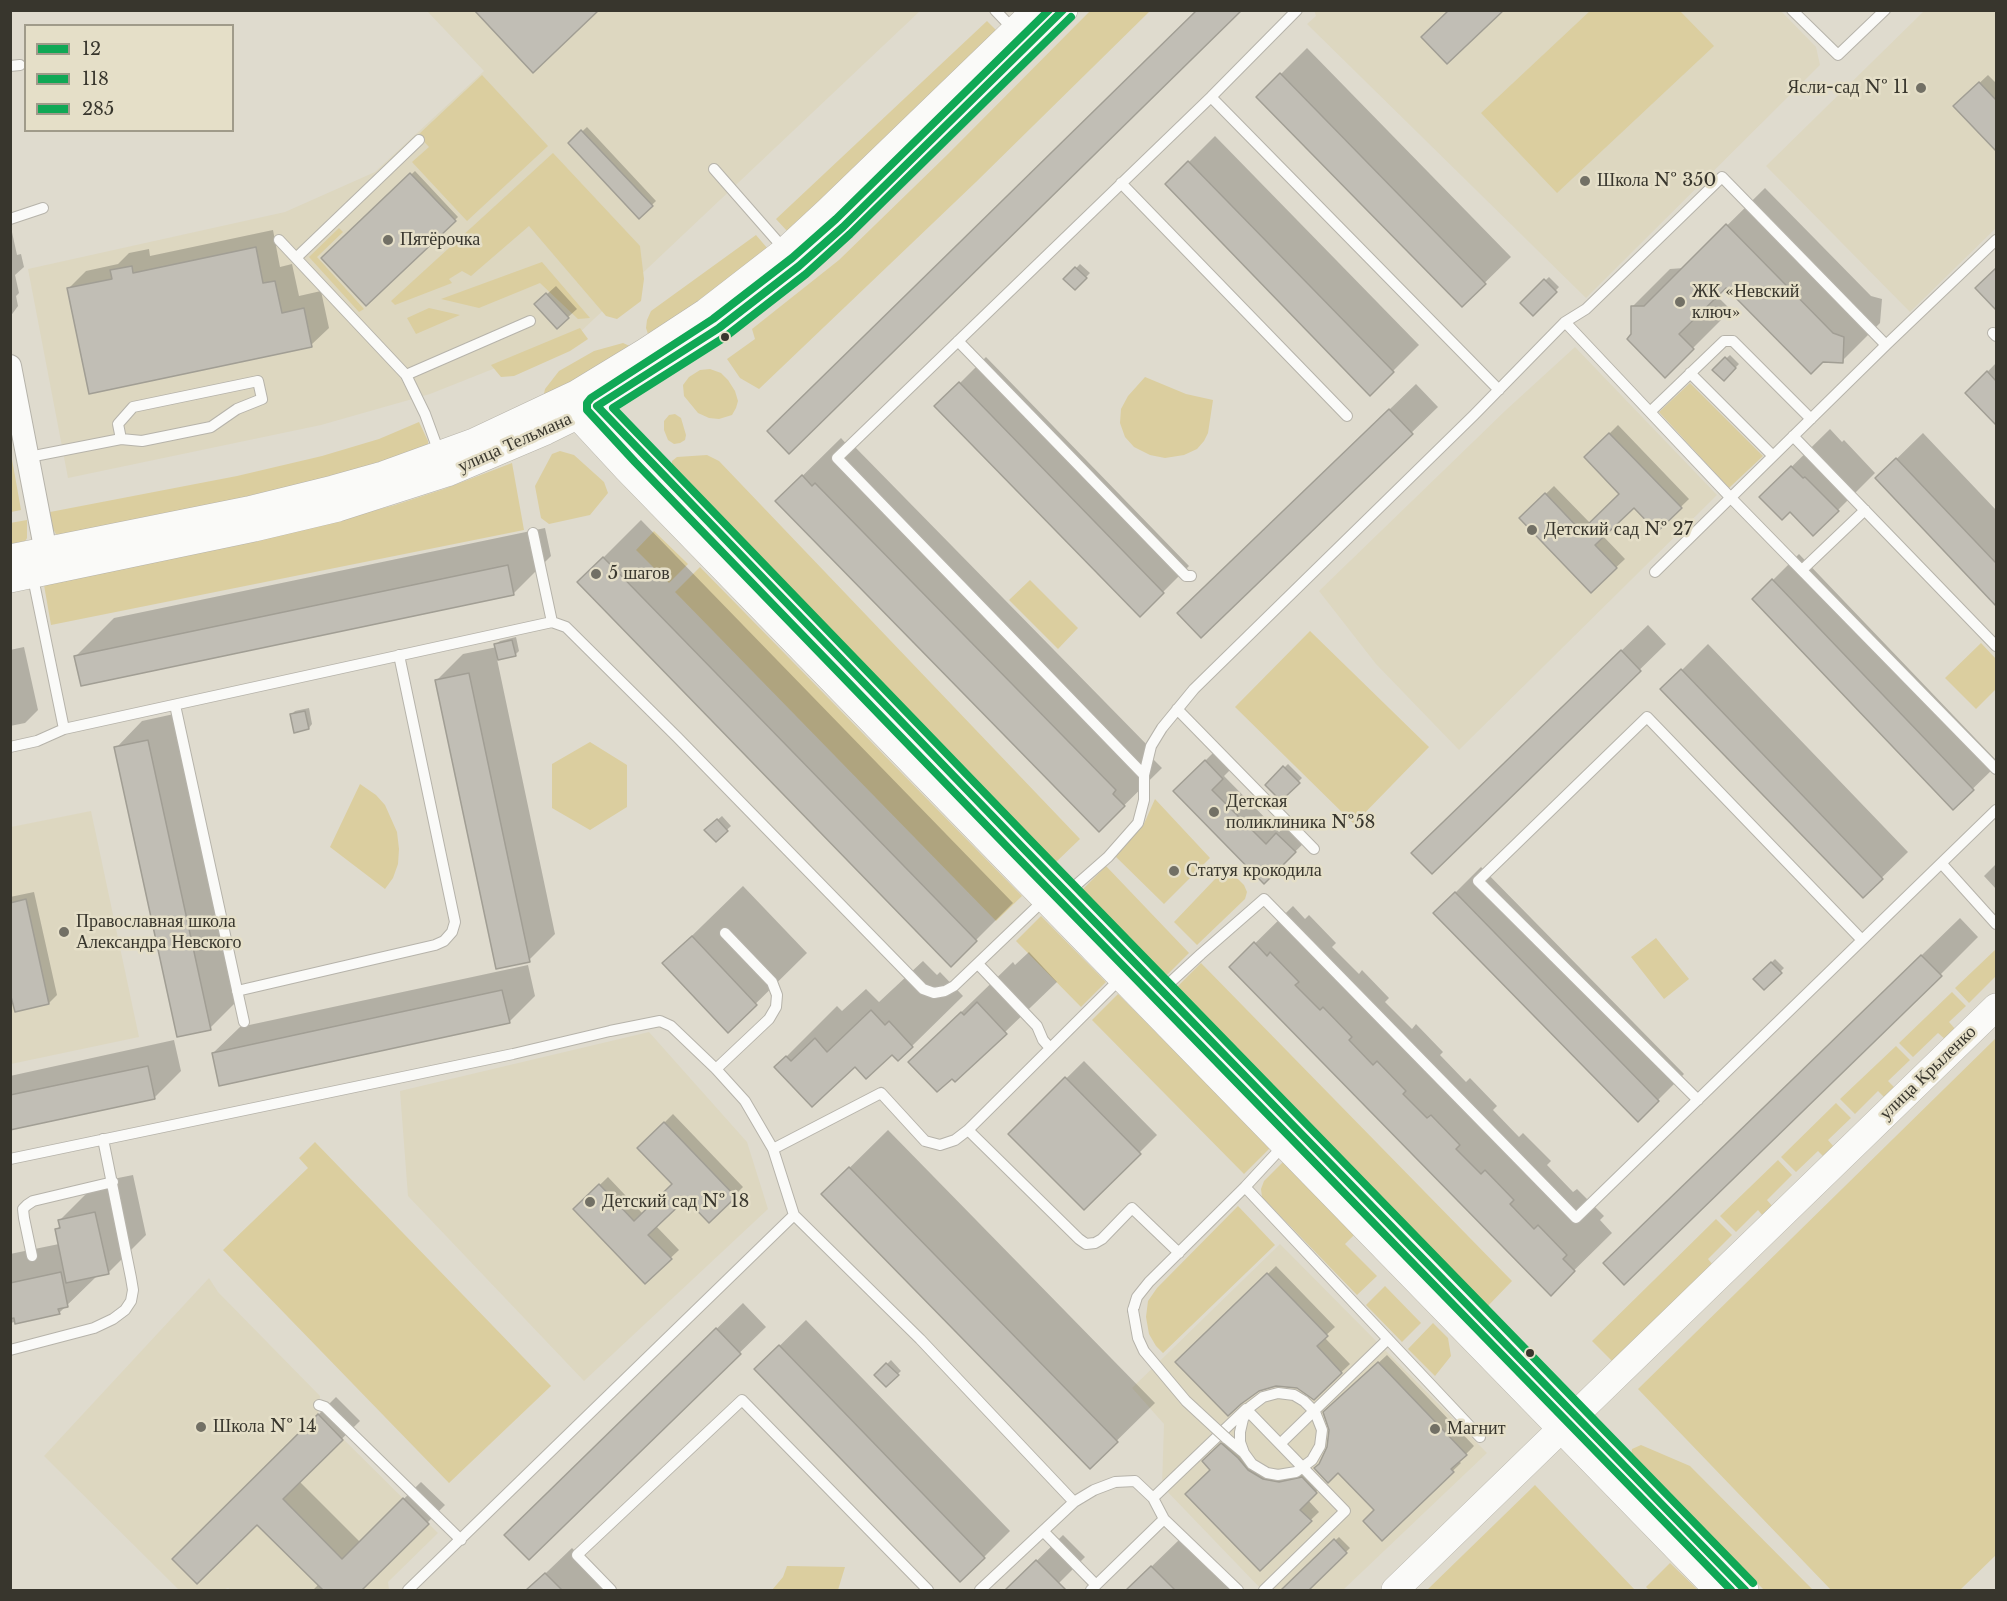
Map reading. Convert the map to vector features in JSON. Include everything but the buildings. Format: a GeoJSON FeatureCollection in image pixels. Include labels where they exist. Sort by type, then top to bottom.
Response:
{"type":"FeatureCollection","features":[{"type":"Feature","properties":{"kind":"street","name":"улица Тельмана"},"geometry":{"type":"LineString","coordinates":[[1022,38],[1036,10]]}},
{"type":"Feature","properties":{"kind":"street","name":"улица Тельмана"},"geometry":{"type":"LineString","coordinates":[[29,565],[254,528],[338,508],[456,470],[584,405],[719,328],[792,258],[828,212],[1022,38],[1064,10]]}},
{"type":"Feature","properties":{"kind":"street"},"geometry":{"type":"LineString","coordinates":[[11,368],[29,458],[29,565]]}},
{"type":"Feature","properties":{"kind":"street","name":"улица Тельмана"},"geometry":{"type":"LineString","coordinates":[[29,565],[383,475],[495,432],[584,405]]}},
{"type":"Feature","properties":{"kind":"street"},"geometry":{"type":"LineString","coordinates":[[584,405],[627,469],[1129,971],[1568,1423],[1718,1590]]}},
{"type":"Feature","properties":{"kind":"street","name":"улица Крыленко"},"geometry":{"type":"LineString","coordinates":[[1395,1590],[1996,1007]]}},
{"type":"Feature","properties":{"kind":"street"},"geometry":{"type":"LineString","coordinates":[[1568,1423],[1745,1590]]}},
{"type":"Feature","properties":{"kind":"lane"},"geometry":{"type":"LineString","coordinates":[[995,10],[1022,38]]}},
{"type":"Feature","properties":{"kind":"lane"},"geometry":{"type":"LineString","coordinates":[[1144,775],[837,458],[1211,97],[1297,10]]}},
{"type":"Feature","properties":{"kind":"lane"},"geometry":{"type":"LineString","coordinates":[[1792,10],[1838,55],[1885,10]]}},
{"type":"Feature","properties":{"kind":"lane"},"geometry":{"type":"LineString","coordinates":[[1211,97],[1498,390]]}},
{"type":"Feature","properties":{"kind":"lane"},"geometry":{"type":"LineString","coordinates":[[296,258],[419,140]]}},
{"type":"Feature","properties":{"kind":"lane"},"geometry":{"type":"LineString","coordinates":[[714,169],[792,258]]}},
{"type":"Feature","properties":{"kind":"lane"},"geometry":{"type":"LineString","coordinates":[[10,747],[37,741],[64,729],[552,622],[566,627],[923,988],[934,993],[945,991],[954,986],[1056,896],[1108,857],[1138,824],[1144,800],[1144,775],[1151,746],[1162,728],[1194,689],[1565,322],[1586,309],[1722,177],[1886,345]]}},
{"type":"Feature","properties":{"kind":"lane"},"geometry":{"type":"LineString","coordinates":[[1121,183],[1347,416]]}},
{"type":"Feature","properties":{"kind":"lane"},"geometry":{"type":"LineString","coordinates":[[10,219],[43,208]]}},
{"type":"Feature","properties":{"kind":"lane"},"geometry":{"type":"LineString","coordinates":[[279,240],[406,375],[425,414],[440,455]]}},
{"type":"Feature","properties":{"kind":"lane"},"geometry":{"type":"LineString","coordinates":[[1655,572],[1996,240]]}},
{"type":"Feature","properties":{"kind":"lane"},"geometry":{"type":"LineString","coordinates":[[406,375],[530,321]]}},
{"type":"Feature","properties":{"kind":"lane"},"geometry":{"type":"LineString","coordinates":[[1565,322],[1730,497],[1996,769]]}},
{"type":"Feature","properties":{"kind":"lane"},"geometry":{"type":"LineString","coordinates":[[958,341],[1186,576],[1191,576]]}},
{"type":"Feature","properties":{"kind":"lane"},"geometry":{"type":"LineString","coordinates":[[1650,412],[1724,341],[1733,341],[1811,418]]}},
{"type":"Feature","properties":{"kind":"lane"},"geometry":{"type":"LineString","coordinates":[[1690,373],[1773,455]]}},
{"type":"Feature","properties":{"kind":"lane"},"geometry":{"type":"LineString","coordinates":[[29,458],[120,439],[142,441],[211,427],[237,409],[262,399],[258,381],[133,407],[118,424],[120,439]]}},
{"type":"Feature","properties":{"kind":"lane"},"geometry":{"type":"LineString","coordinates":[[1793,436],[1996,646]]}},
{"type":"Feature","properties":{"kind":"lane"},"geometry":{"type":"LineString","coordinates":[[1802,570],[1865,510]]}},
{"type":"Feature","properties":{"kind":"lane"},"geometry":{"type":"LineString","coordinates":[[533,533],[552,622]]}},
{"type":"Feature","properties":{"kind":"lane"},"geometry":{"type":"LineString","coordinates":[[29,565],[64,729]]}},
{"type":"Feature","properties":{"kind":"lane"},"geometry":{"type":"LineString","coordinates":[[237,991],[435,945],[444,941],[452,932],[455,922],[399,655]]}},
{"type":"Feature","properties":{"kind":"lane"},"geometry":{"type":"LineString","coordinates":[[176,705],[244,1022]]}},
{"type":"Feature","properties":{"kind":"lane"},"geometry":{"type":"LineString","coordinates":[[1177,709],[1314,849]]}},
{"type":"Feature","properties":{"kind":"lane"},"geometry":{"type":"LineString","coordinates":[[1698,1100],[1478,881],[1647,717],[1863,940]]}},
{"type":"Feature","properties":{"kind":"lane"},"geometry":{"type":"LineString","coordinates":[[1155,998],[1264,899],[1576,1218],[1996,810]]}},
{"type":"Feature","properties":{"kind":"lane"},"geometry":{"type":"LineString","coordinates":[[1942,864],[1996,924]]}},
{"type":"Feature","properties":{"kind":"lane"},"geometry":{"type":"LineString","coordinates":[[716,1069],[769,1019],[776,1007],[777,995],[772,982],[725,933]]}},
{"type":"Feature","properties":{"kind":"lane"},"geometry":{"type":"LineString","coordinates":[[978,964],[1037,1026],[1043,1040],[1050,1048]]}},
{"type":"Feature","properties":{"kind":"lane"},"geometry":{"type":"LineString","coordinates":[[773,1149],[881,1093],[925,1141],[940,1145],[956,1140],[1129,971]]}},
{"type":"Feature","properties":{"kind":"lane"},"geometry":{"type":"LineString","coordinates":[[10,1159],[660,1022],[671,1026],[716,1069],[745,1101],[773,1149],[794,1215],[920,1339],[1074,1502]]}},
{"type":"Feature","properties":{"kind":"lane"},"geometry":{"type":"LineString","coordinates":[[968,1130],[1086,1244],[1102,1239],[1132,1208],[1179,1253]]}},
{"type":"Feature","properties":{"kind":"lane"},"geometry":{"type":"LineString","coordinates":[[1244,1453],[1240,1442],[1243,1419],[1250,1407],[1263,1397],[1278,1393],[1294,1395],[1315,1412],[1320,1422],[1321,1438],[1317,1453],[1306,1466],[1287,1474],[1267,1473],[1252,1464],[1244,1453],[1208,1424],[1144,1351],[1136,1332],[1133,1310],[1137,1296],[1149,1282],[1291,1138]]}},
{"type":"Feature","properties":{"kind":"lane"},"geometry":{"type":"LineString","coordinates":[[10,1350],[94,1328],[125,1310],[131,1301],[133,1290],[131,1278],[103,1139]]}},
{"type":"Feature","properties":{"kind":"lane"},"geometry":{"type":"LineString","coordinates":[[32,1256],[24,1218],[24,1209],[27,1205],[113,1182]]}},
{"type":"Feature","properties":{"kind":"lane"},"geometry":{"type":"LineString","coordinates":[[1245,1187],[1480,1437]]}},
{"type":"Feature","properties":{"kind":"lane"},"geometry":{"type":"LineString","coordinates":[[408,1590],[794,1215]]}},
{"type":"Feature","properties":{"kind":"lane"},"geometry":{"type":"LineString","coordinates":[[1280,1444],[1388,1339]]}},
{"type":"Feature","properties":{"kind":"lane"},"geometry":{"type":"LineString","coordinates":[[611,1590],[577,1555],[742,1400],[928,1590]]}},
{"type":"Feature","properties":{"kind":"lane"},"geometry":{"type":"LineString","coordinates":[[319,1405],[325,1407],[461,1539]]}},
{"type":"Feature","properties":{"kind":"lane"},"geometry":{"type":"LineString","coordinates":[[1153,1498],[1246,1409],[1345,1511],[1264,1590]]}},
{"type":"Feature","properties":{"kind":"lane"},"geometry":{"type":"LineString","coordinates":[[980,1590],[1074,1502],[1094,1490],[1115,1482],[1135,1481],[1153,1498],[1164,1518],[1238,1590]]}},
{"type":"Feature","properties":{"kind":"lane"},"geometry":{"type":"LineString","coordinates":[[1043,1532],[1094,1588],[1164,1518]]}},
{"type":"Feature","properties":{"kind":"shaded area"},"geometry":{"type":"Polygon","coordinates":[[[1091,10],[1150,11],[976,182],[759,389],[740,378],[727,359],[755,339],[752,329],[839,260],[1091,10]]]}},
{"type":"Feature","properties":{"kind":"shaded area","name":"Школа № 350"},"geometry":{"type":"Polygon","coordinates":[[[1314,10],[1781,11],[1816,47],[1820,65],[1586,298],[1307,24],[1316,16],[1314,10]]]}},
{"type":"Feature","properties":{"kind":"shaded area"},"geometry":{"type":"Polygon","coordinates":[[[1591,10],[1680,11],[1714,46],[1557,193],[1481,113],[1591,10]]]}},
{"type":"Feature","properties":{"kind":"shaded area"},"geometry":{"type":"Polygon","coordinates":[[[427,11],[920,11],[576,336],[430,394],[321,425],[68,478],[28,269],[285,212],[375,172],[484,71],[427,11]]]}},
{"type":"Feature","properties":{"kind":"shaded area","name":"Ясли-сад № 11"},"geometry":{"type":"Polygon","coordinates":[[[1924,11],[1996,11],[1996,228],[1910,312],[1766,166],[1924,11]]]}},
{"type":"Feature","properties":{"kind":"shaded area"},"geometry":{"type":"Polygon","coordinates":[[[987,21],[998,32],[787,231],[776,219],[987,21]]]}},
{"type":"Feature","properties":{"kind":"shaded area"},"geometry":{"type":"Polygon","coordinates":[[[482,75],[548,146],[467,221],[412,162],[429,147],[418,135],[482,75]]]}},
{"type":"Feature","properties":{"kind":"shaded area"},"geometry":{"type":"Polygon","coordinates":[[[553,153],[640,246],[644,279],[641,301],[617,319],[606,316],[529,226],[471,276],[462,271],[449,279],[452,283],[395,305],[391,301],[553,153]]]}},
{"type":"Feature","properties":{"kind":"shaded area"},"geometry":{"type":"Polygon","coordinates":[[[339,228],[343,232],[317,257],[364,309],[359,312],[309,257],[339,228]]]}},
{"type":"Feature","properties":{"kind":"shaded area"},"geometry":{"type":"Polygon","coordinates":[[[756,235],[768,249],[649,337],[646,328],[651,311],[756,235]]]}},
{"type":"Feature","properties":{"kind":"shaded area"},"geometry":{"type":"Polygon","coordinates":[[[542,262],[590,318],[578,319],[540,283],[479,308],[441,299],[542,262]]]}},
{"type":"Feature","properties":{"kind":"shaded area"},"geometry":{"type":"Polygon","coordinates":[[[429,308],[460,315],[416,334],[407,318],[429,308]]]}},
{"type":"Feature","properties":{"kind":"shaded area"},"geometry":{"type":"Polygon","coordinates":[[[580,328],[588,339],[570,351],[514,376],[501,377],[491,365],[580,328]]]}},
{"type":"Feature","properties":{"kind":"shaded area"},"geometry":{"type":"Polygon","coordinates":[[[623,343],[632,347],[543,398],[545,389],[559,371],[594,351],[623,343]]]}},
{"type":"Feature","properties":{"kind":"shaded area","name":"Детский сад № 27"},"geometry":{"type":"Polygon","coordinates":[[[1575,347],[1717,495],[1459,750],[1376,664],[1319,591],[1506,410],[1575,347]]]}},
{"type":"Feature","properties":{"kind":"shaded area"},"geometry":{"type":"Polygon","coordinates":[[[710,369],[721,373],[735,391],[738,401],[732,415],[719,419],[709,418],[698,413],[684,396],[683,385],[689,377],[700,370],[710,369]]]}},
{"type":"Feature","properties":{"kind":"shaded area"},"geometry":{"type":"Polygon","coordinates":[[[1145,377],[1186,394],[1213,400],[1208,433],[1197,449],[1184,455],[1165,458],[1150,455],[1134,447],[1125,437],[1120,423],[1121,409],[1128,396],[1145,377]]]}},
{"type":"Feature","properties":{"kind":"shaded area"},"geometry":{"type":"Polygon","coordinates":[[[1690,383],[1763,456],[1729,488],[1659,412],[1690,383]]]}},
{"type":"Feature","properties":{"kind":"shaded area"},"geometry":{"type":"Polygon","coordinates":[[[675,414],[681,418],[686,435],[685,440],[674,444],[668,440],[664,430],[664,421],[669,415],[675,414]]]}},
{"type":"Feature","properties":{"kind":"shaded area"},"geometry":{"type":"Polygon","coordinates":[[[419,422],[428,441],[428,449],[330,479],[61,536],[53,529],[50,512],[237,476],[322,456],[379,439],[419,422]]]}},
{"type":"Feature","properties":{"kind":"shaded area"},"geometry":{"type":"Polygon","coordinates":[[[10,448],[21,510],[11,512],[10,512],[10,448]]]}},
{"type":"Feature","properties":{"kind":"shaded area"},"geometry":{"type":"Polygon","coordinates":[[[560,451],[574,455],[604,482],[608,493],[590,515],[549,524],[541,518],[535,486],[552,454],[560,451]]]}},
{"type":"Feature","properties":{"kind":"shaded area"},"geometry":{"type":"Polygon","coordinates":[[[707,455],[719,461],[1080,839],[1055,863],[686,485],[689,481],[672,465],[672,461],[677,457],[707,455]]]}},
{"type":"Feature","properties":{"kind":"shaded area"},"geometry":{"type":"Polygon","coordinates":[[[512,463],[524,530],[51,625],[44,585],[293,532],[395,505],[512,463]]]}},
{"type":"Feature","properties":{"kind":"shaded area"},"geometry":{"type":"Polygon","coordinates":[[[27,520],[27,538],[24,543],[10,548],[10,523],[27,520]]]}},
{"type":"Feature","properties":{"kind":"shaded area"},"geometry":{"type":"Polygon","coordinates":[[[654,531],[688,564],[669,583],[636,550],[654,531]]]}},
{"type":"Feature","properties":{"kind":"shaded area"},"geometry":{"type":"Polygon","coordinates":[[[700,567],[1022,896],[996,921],[675,592],[700,567]]]}},
{"type":"Feature","properties":{"kind":"shaded area"},"geometry":{"type":"Polygon","coordinates":[[[1030,580],[1078,628],[1058,649],[1009,600],[1030,580]]]}},
{"type":"Feature","properties":{"kind":"shaded area"},"geometry":{"type":"Polygon","coordinates":[[[1310,631],[1429,747],[1354,824],[1235,707],[1310,631]]]}},
{"type":"Feature","properties":{"kind":"shaded area"},"geometry":{"type":"Polygon","coordinates":[[[1981,643],[1996,659],[1996,689],[1976,709],[1945,678],[1981,643]]]}},
{"type":"Feature","properties":{"kind":"shaded area"},"geometry":{"type":"Polygon","coordinates":[[[590,742],[627,765],[627,807],[590,830],[552,808],[552,764],[590,742]]]}},
{"type":"Feature","properties":{"kind":"shaded area"},"geometry":{"type":"Polygon","coordinates":[[[360,784],[376,795],[385,805],[397,832],[398,864],[393,878],[385,889],[330,847],[360,784]]]}},
{"type":"Feature","properties":{"kind":"shaded area"},"geometry":{"type":"Polygon","coordinates":[[[1155,799],[1210,858],[1164,904],[1114,855],[1143,826],[1155,799]]]}},
{"type":"Feature","properties":{"kind":"shaded area","name":"Православная школа Александра Невского"},"geometry":{"type":"Polygon","coordinates":[[[91,811],[139,1037],[11,1064],[11,827],[91,811]]]}},
{"type":"Feature","properties":{"kind":"shaded area"},"geometry":{"type":"Polygon","coordinates":[[[1106,866],[1189,953],[1163,979],[1080,892],[1106,866]]]}},
{"type":"Feature","properties":{"kind":"shaded area"},"geometry":{"type":"Polygon","coordinates":[[[1223,875],[1230,875],[1244,885],[1247,892],[1245,899],[1197,945],[1174,922],[1215,879],[1223,875]]]}},
{"type":"Feature","properties":{"kind":"shaded area"},"geometry":{"type":"Polygon","coordinates":[[[1041,916],[1106,982],[1081,1007],[1016,941],[1041,916]]]}},
{"type":"Feature","properties":{"kind":"shaded area"},"geometry":{"type":"Polygon","coordinates":[[[1656,938],[1689,979],[1664,999],[1631,957],[1656,938]]]}},
{"type":"Feature","properties":{"kind":"shaded area"},"geometry":{"type":"Polygon","coordinates":[[[1996,949],[1996,976],[1969,1003],[1955,988],[1996,949]]]}},
{"type":"Feature","properties":{"kind":"shaded area"},"geometry":{"type":"Polygon","coordinates":[[[1201,963],[1512,1281],[1485,1309],[1174,990],[1201,963]]]}},
{"type":"Feature","properties":{"kind":"shaded area"},"geometry":{"type":"Polygon","coordinates":[[[1952,992],[1966,1006],[1949,1022],[1956,1030],[1946,1040],[1938,1033],[1913,1057],[1899,1043],[1952,992]]]}},
{"type":"Feature","properties":{"kind":"shaded area"},"geometry":{"type":"Polygon","coordinates":[[[1118,994],[1270,1148],[1244,1174],[1092,1020],[1118,994]]]}},
{"type":"Feature","properties":{"kind":"shaded area","name":"Детский сад № 18"},"geometry":{"type":"Polygon","coordinates":[[[649,1032],[747,1142],[768,1209],[584,1381],[408,1196],[400,1091],[649,1032]]]}},
{"type":"Feature","properties":{"kind":"shaded area"},"geometry":{"type":"Polygon","coordinates":[[[1996,1038],[1996,1555],[1960,1590],[1831,1590],[1638,1389],[1996,1038]]]}},
{"type":"Feature","properties":{"kind":"shaded area"},"geometry":{"type":"Polygon","coordinates":[[[1896,1046],[1910,1060],[1888,1081],[1895,1088],[1885,1098],[1878,1091],[1855,1114],[1840,1099],[1896,1046]]]}},
{"type":"Feature","properties":{"kind":"shaded area"},"geometry":{"type":"Polygon","coordinates":[[[1836,1103],[1851,1118],[1828,1140],[1834,1147],[1824,1157],[1818,1151],[1796,1172],[1781,1157],[1836,1103]]]}},
{"type":"Feature","properties":{"kind":"shaded area"},"geometry":{"type":"Polygon","coordinates":[[[315,1142],[551,1386],[449,1483],[223,1250],[308,1168],[299,1158],[315,1142]]]}},
{"type":"Feature","properties":{"kind":"shaded area"},"geometry":{"type":"Polygon","coordinates":[[[1778,1160],[1792,1175],[1767,1200],[1773,1207],[1763,1216],[1758,1210],[1736,1232],[1720,1216],[1778,1160]]]}},
{"type":"Feature","properties":{"kind":"shaded area"},"geometry":{"type":"Polygon","coordinates":[[[1283,1162],[1354,1235],[1345,1244],[1377,1276],[1357,1295],[1262,1197],[1261,1189],[1264,1181],[1283,1162]]]}},
{"type":"Feature","properties":{"kind":"shaded area"},"geometry":{"type":"Polygon","coordinates":[[[1238,1206],[1275,1245],[1163,1353],[1149,1334],[1146,1317],[1148,1301],[1157,1288],[1238,1206]]]}},
{"type":"Feature","properties":{"kind":"shaded area"},"geometry":{"type":"Polygon","coordinates":[[[1716,1219],[1732,1235],[1708,1259],[1713,1265],[1613,1362],[1592,1341],[1716,1219]]]}},
{"type":"Feature","properties":{"kind":"shaded area"},"geometry":{"type":"Polygon","coordinates":[[[1280,1244],[1487,1453],[1343,1590],[1262,1590],[1162,1486],[1164,1424],[1132,1388],[1280,1244]]]}},
{"type":"Feature","properties":{"kind":"shaded area","name":"Школа № 14"},"geometry":{"type":"Polygon","coordinates":[[[209,1278],[218,1292],[320,1396],[318,1414],[438,1533],[388,1582],[389,1590],[231,1590],[228,1588],[179,1590],[44,1456],[209,1278]]]}},
{"type":"Feature","properties":{"kind":"shaded area"},"geometry":{"type":"Polygon","coordinates":[[[1385,1286],[1421,1323],[1402,1342],[1366,1305],[1385,1286]]]}},
{"type":"Feature","properties":{"kind":"shaded area"},"geometry":{"type":"Polygon","coordinates":[[[1433,1323],[1448,1338],[1451,1356],[1435,1376],[1408,1349],[1433,1323]]]}},
{"type":"Feature","properties":{"kind":"shaded area"},"geometry":{"type":"Polygon","coordinates":[[[1641,1445],[1690,1466],[1813,1590],[1764,1590],[1631,1456],[1632,1449],[1641,1445]]]}},
{"type":"Feature","properties":{"kind":"shaded area"},"geometry":{"type":"Polygon","coordinates":[[[1535,1485],[1635,1590],[1427,1590],[1535,1485]]]}},
{"type":"Feature","properties":{"kind":"shaded area"},"geometry":{"type":"Polygon","coordinates":[[[1670,1563],[1698,1590],[1649,1590],[1646,1587],[1670,1563]]]}},
{"type":"Feature","properties":{"kind":"shaded area"},"geometry":{"type":"Polygon","coordinates":[[[787,1566],[845,1567],[838,1590],[772,1590],[783,1577],[787,1566]]]}},
{"type":"Feature","properties":{"kind":"transit line","name":"118"},"geometry":{"type":"LineString","coordinates":[[1049,10],[836,219],[792,258],[713,319],[591,398],[587,403],[587,410],[1015,855],[1731,1590]]}},
{"type":"Feature","properties":{"kind":"transit line","name":"12"},"geometry":{"type":"LineString","coordinates":[[1063,10],[843,227],[799,266],[719,328],[597,406],[1023,848],[1745,1590]]}},
{"type":"Feature","properties":{"kind":"transit line","name":"285"},"geometry":{"type":"LineString","coordinates":[[1071,17],[850,234],[806,274],[725,337],[613,408],[1753,1583]]}},
{"type":"Feature","properties":{"kind":"place","name":"Ясли-сад № 11"},"geometry":{"type":"Point","coordinates":[1921,88]}},
{"type":"Feature","properties":{"kind":"place","name":"Школа № 350"},"geometry":{"type":"Point","coordinates":[1585,181]}},
{"type":"Feature","properties":{"kind":"place","name":"Пятёрочка"},"geometry":{"type":"Point","coordinates":[388,240]}},
{"type":"Feature","properties":{"kind":"place","name":"ЖК «Невский ключ»"},"geometry":{"type":"Point","coordinates":[1680,302]}},
{"type":"Feature","properties":{"kind":"place","name":"Детский сад № 27"},"geometry":{"type":"Point","coordinates":[1532,530]}},
{"type":"Feature","properties":{"kind":"place","name":"5 шагов"},"geometry":{"type":"Point","coordinates":[596,574]}},
{"type":"Feature","properties":{"kind":"place","name":"Детская поликлиника №58"},"geometry":{"type":"Point","coordinates":[1214,812]}},
{"type":"Feature","properties":{"kind":"place","name":"Статуя крокодила"},"geometry":{"type":"Point","coordinates":[1174,871]}},
{"type":"Feature","properties":{"kind":"place","name":"Православная школа Александра Невского"},"geometry":{"type":"Point","coordinates":[64,932]}},
{"type":"Feature","properties":{"kind":"place","name":"Детский сад № 18"},"geometry":{"type":"Point","coordinates":[590,1202]}},
{"type":"Feature","properties":{"kind":"place","name":"Школа № 14"},"geometry":{"type":"Point","coordinates":[201,1427]}},
{"type":"Feature","properties":{"kind":"place","name":"Магнит"},"geometry":{"type":"Point","coordinates":[1435,1429]}}]}
